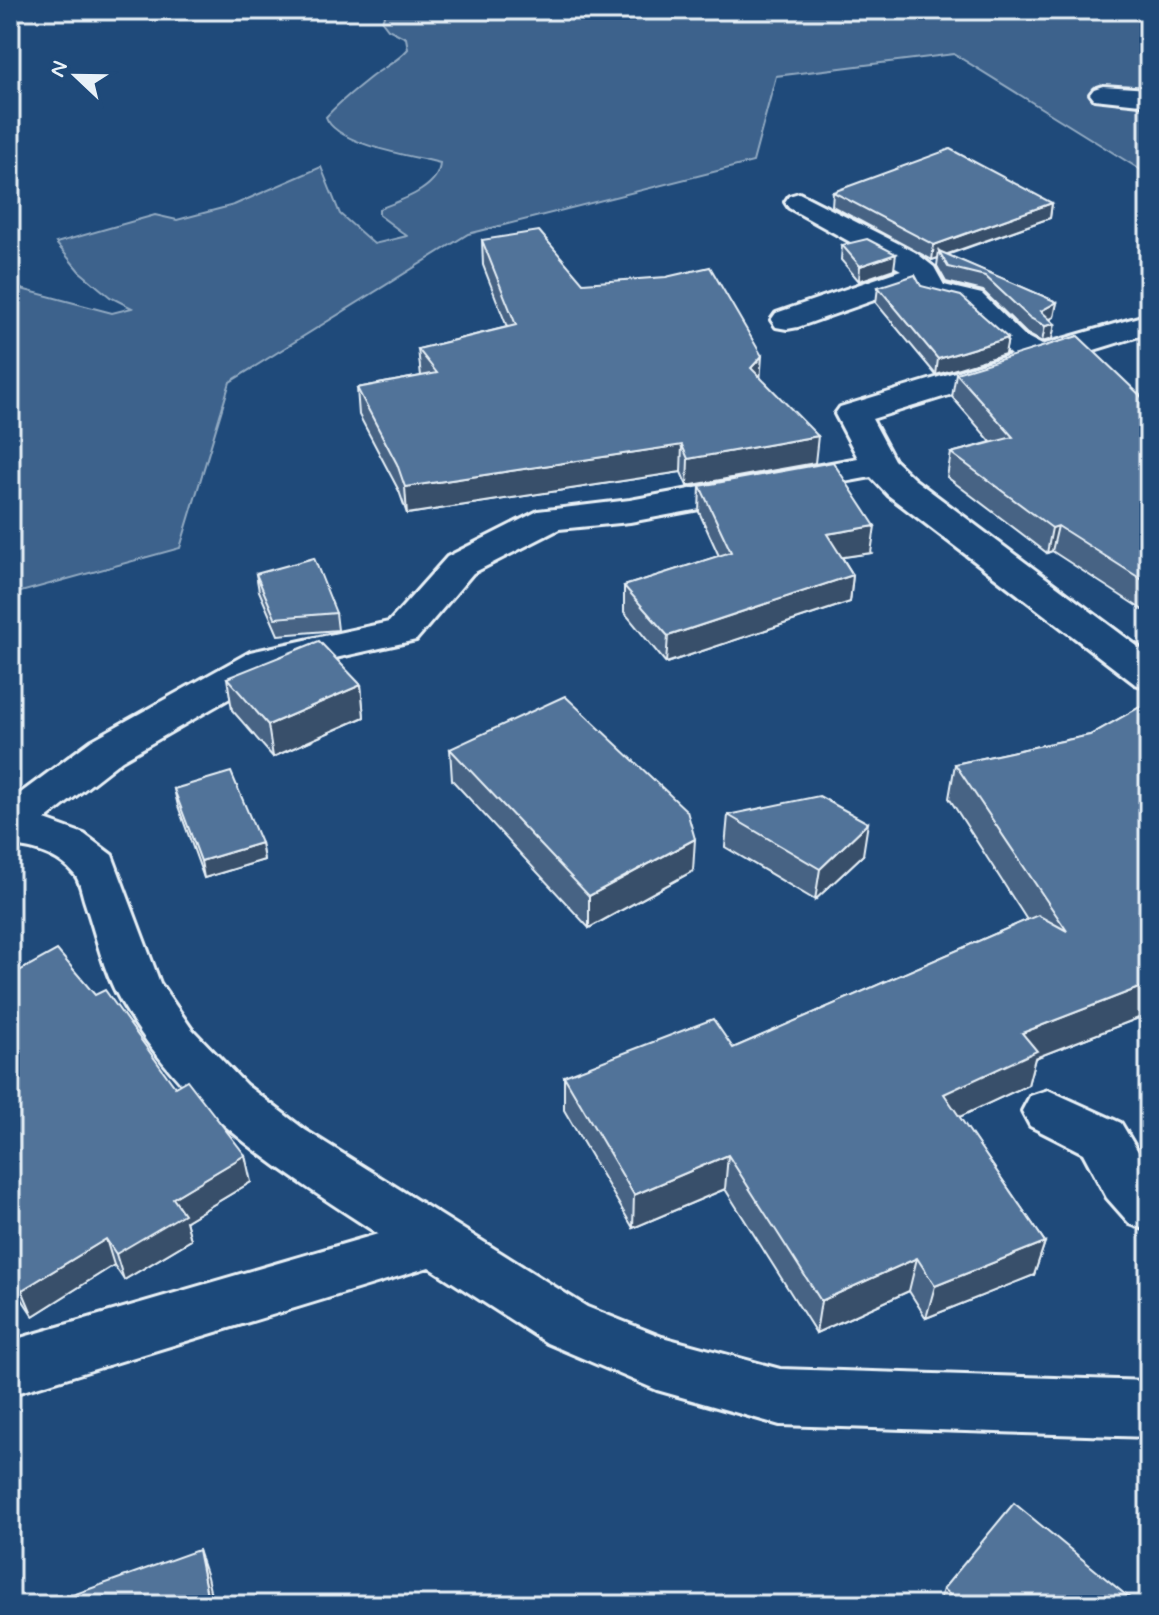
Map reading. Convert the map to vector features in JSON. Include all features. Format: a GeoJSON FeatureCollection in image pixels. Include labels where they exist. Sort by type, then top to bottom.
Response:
{"type":"FeatureCollection","features":[{"type":"Feature","properties":{"kind":"street"},"geometry":{"type":"LineString","coordinates":[[1103,94],[1149,97]]}},
{"type":"Feature","properties":{"kind":"street"},"geometry":{"type":"LineString","coordinates":[[799,202],[904,258],[923,273],[931,291],[971,301],[1014,343],[1041,358]]}},
{"type":"Feature","properties":{"kind":"street"},"geometry":{"type":"LineString","coordinates":[[787,320],[923,273]]}},
{"type":"Feature","properties":{"kind":"street"},"geometry":{"type":"LineString","coordinates":[[1149,323],[852,414],[879,465],[901,487],[1149,675]]}},
{"type":"Feature","properties":{"kind":"street"},"geometry":{"type":"LineString","coordinates":[[10,827],[107,750],[264,661],[402,631],[460,565],[551,519],[630,511],[879,465]]}},
{"type":"Feature","properties":{"kind":"street"},"geometry":{"type":"LineString","coordinates":[[10,827],[68,845],[96,867],[138,988],[173,1042],[228,1100],[286,1146],[567,1325],[657,1363],[780,1397],[1149,1409]]}},
{"type":"Feature","properties":{"kind":"street"},"geometry":{"type":"LineString","coordinates":[[1048,1111],[1102,1138],[1126,1182],[1149,1208]]}},
{"type":"Feature","properties":{"kind":"street"},"geometry":{"type":"LineString","coordinates":[[10,1368],[435,1241]]}},
{"type":"Feature","properties":{"kind":"shaded area"},"geometry":{"type":"Polygon","coordinates":[[[392,10],[1149,10],[1149,175],[954,54],[776,76],[753,162],[468,234],[230,382],[180,548],[10,595],[10,286],[112,313],[132,308],[110,297],[79,271],[56,243],[155,215],[177,220],[234,205],[321,167],[340,214],[374,244],[407,236],[379,215],[379,209],[426,187],[438,172],[440,163],[359,142],[333,127],[326,117],[408,49],[406,38],[388,29],[382,21],[385,13],[392,10]]]}},
{"type":"Feature","properties":{"kind":"building"},"geometry":{"type":"Polygon","coordinates":[[[950,149],[1052,203],[934,245],[833,192],[950,149]]]}},
{"type":"Feature","properties":{"kind":"building"},"geometry":{"type":"Polygon","coordinates":[[[539,231],[583,283],[666,277],[710,267],[762,356],[751,368],[818,436],[688,459],[682,445],[405,487],[397,464],[357,388],[437,373],[418,349],[516,325],[482,240],[539,231]]]}},
{"type":"Feature","properties":{"kind":"building"},"geometry":{"type":"Polygon","coordinates":[[[867,239],[896,254],[860,266],[842,245],[867,239]]]}},
{"type":"Feature","properties":{"kind":"building"},"geometry":{"type":"Polygon","coordinates":[[[939,251],[1057,302],[1041,311],[1055,324],[1045,326],[1030,318],[985,276],[948,267],[939,251]]]}},
{"type":"Feature","properties":{"kind":"building"},"geometry":{"type":"Polygon","coordinates":[[[915,275],[921,286],[961,296],[1008,338],[938,359],[878,287],[915,275]]]}},
{"type":"Feature","properties":{"kind":"building"},"geometry":{"type":"Polygon","coordinates":[[[1078,336],[1143,398],[1149,396],[1149,584],[1058,526],[1052,528],[951,453],[1013,437],[956,373],[1078,336]]]}},
{"type":"Feature","properties":{"kind":"building"},"geometry":{"type":"Polygon","coordinates":[[[833,462],[875,526],[827,534],[853,575],[668,636],[624,586],[731,552],[700,486],[833,462]]]}},
{"type":"Feature","properties":{"kind":"building"},"geometry":{"type":"Polygon","coordinates":[[[314,558],[336,613],[275,618],[256,574],[314,558]]]}},
{"type":"Feature","properties":{"kind":"building"},"geometry":{"type":"Polygon","coordinates":[[[319,641],[361,685],[268,725],[227,678],[319,641]]]}},
{"type":"Feature","properties":{"kind":"building"},"geometry":{"type":"Polygon","coordinates":[[[565,696],[687,811],[695,839],[589,896],[450,749],[565,696]]]}},
{"type":"Feature","properties":{"kind":"building"},"geometry":{"type":"Polygon","coordinates":[[[1149,702],[1149,984],[1022,1033],[1037,1051],[944,1094],[1045,1242],[935,1286],[917,1258],[821,1301],[728,1155],[634,1195],[564,1076],[713,1019],[733,1048],[1038,915],[1067,931],[955,764],[1090,735],[1149,702]]]}},
{"type":"Feature","properties":{"kind":"building"},"geometry":{"type":"Polygon","coordinates":[[[231,772],[261,843],[201,861],[174,789],[231,772]]]}},
{"type":"Feature","properties":{"kind":"building"},"geometry":{"type":"Polygon","coordinates":[[[819,796],[868,823],[820,869],[728,815],[819,796]]]}},
{"type":"Feature","properties":{"kind":"building"},"geometry":{"type":"Polygon","coordinates":[[[57,950],[95,995],[105,990],[175,1087],[187,1080],[245,1155],[173,1198],[184,1214],[116,1254],[106,1239],[22,1290],[10,1272],[10,976],[57,950]]]}},
{"type":"Feature","properties":{"kind":"building"},"geometry":{"type":"Polygon","coordinates":[[[1014,1503],[1138,1605],[961,1605],[943,1589],[1014,1503]]]}},
{"type":"Feature","properties":{"kind":"building"},"geometry":{"type":"Polygon","coordinates":[[[198,1550],[209,1605],[45,1605],[198,1550]]]}}]}
